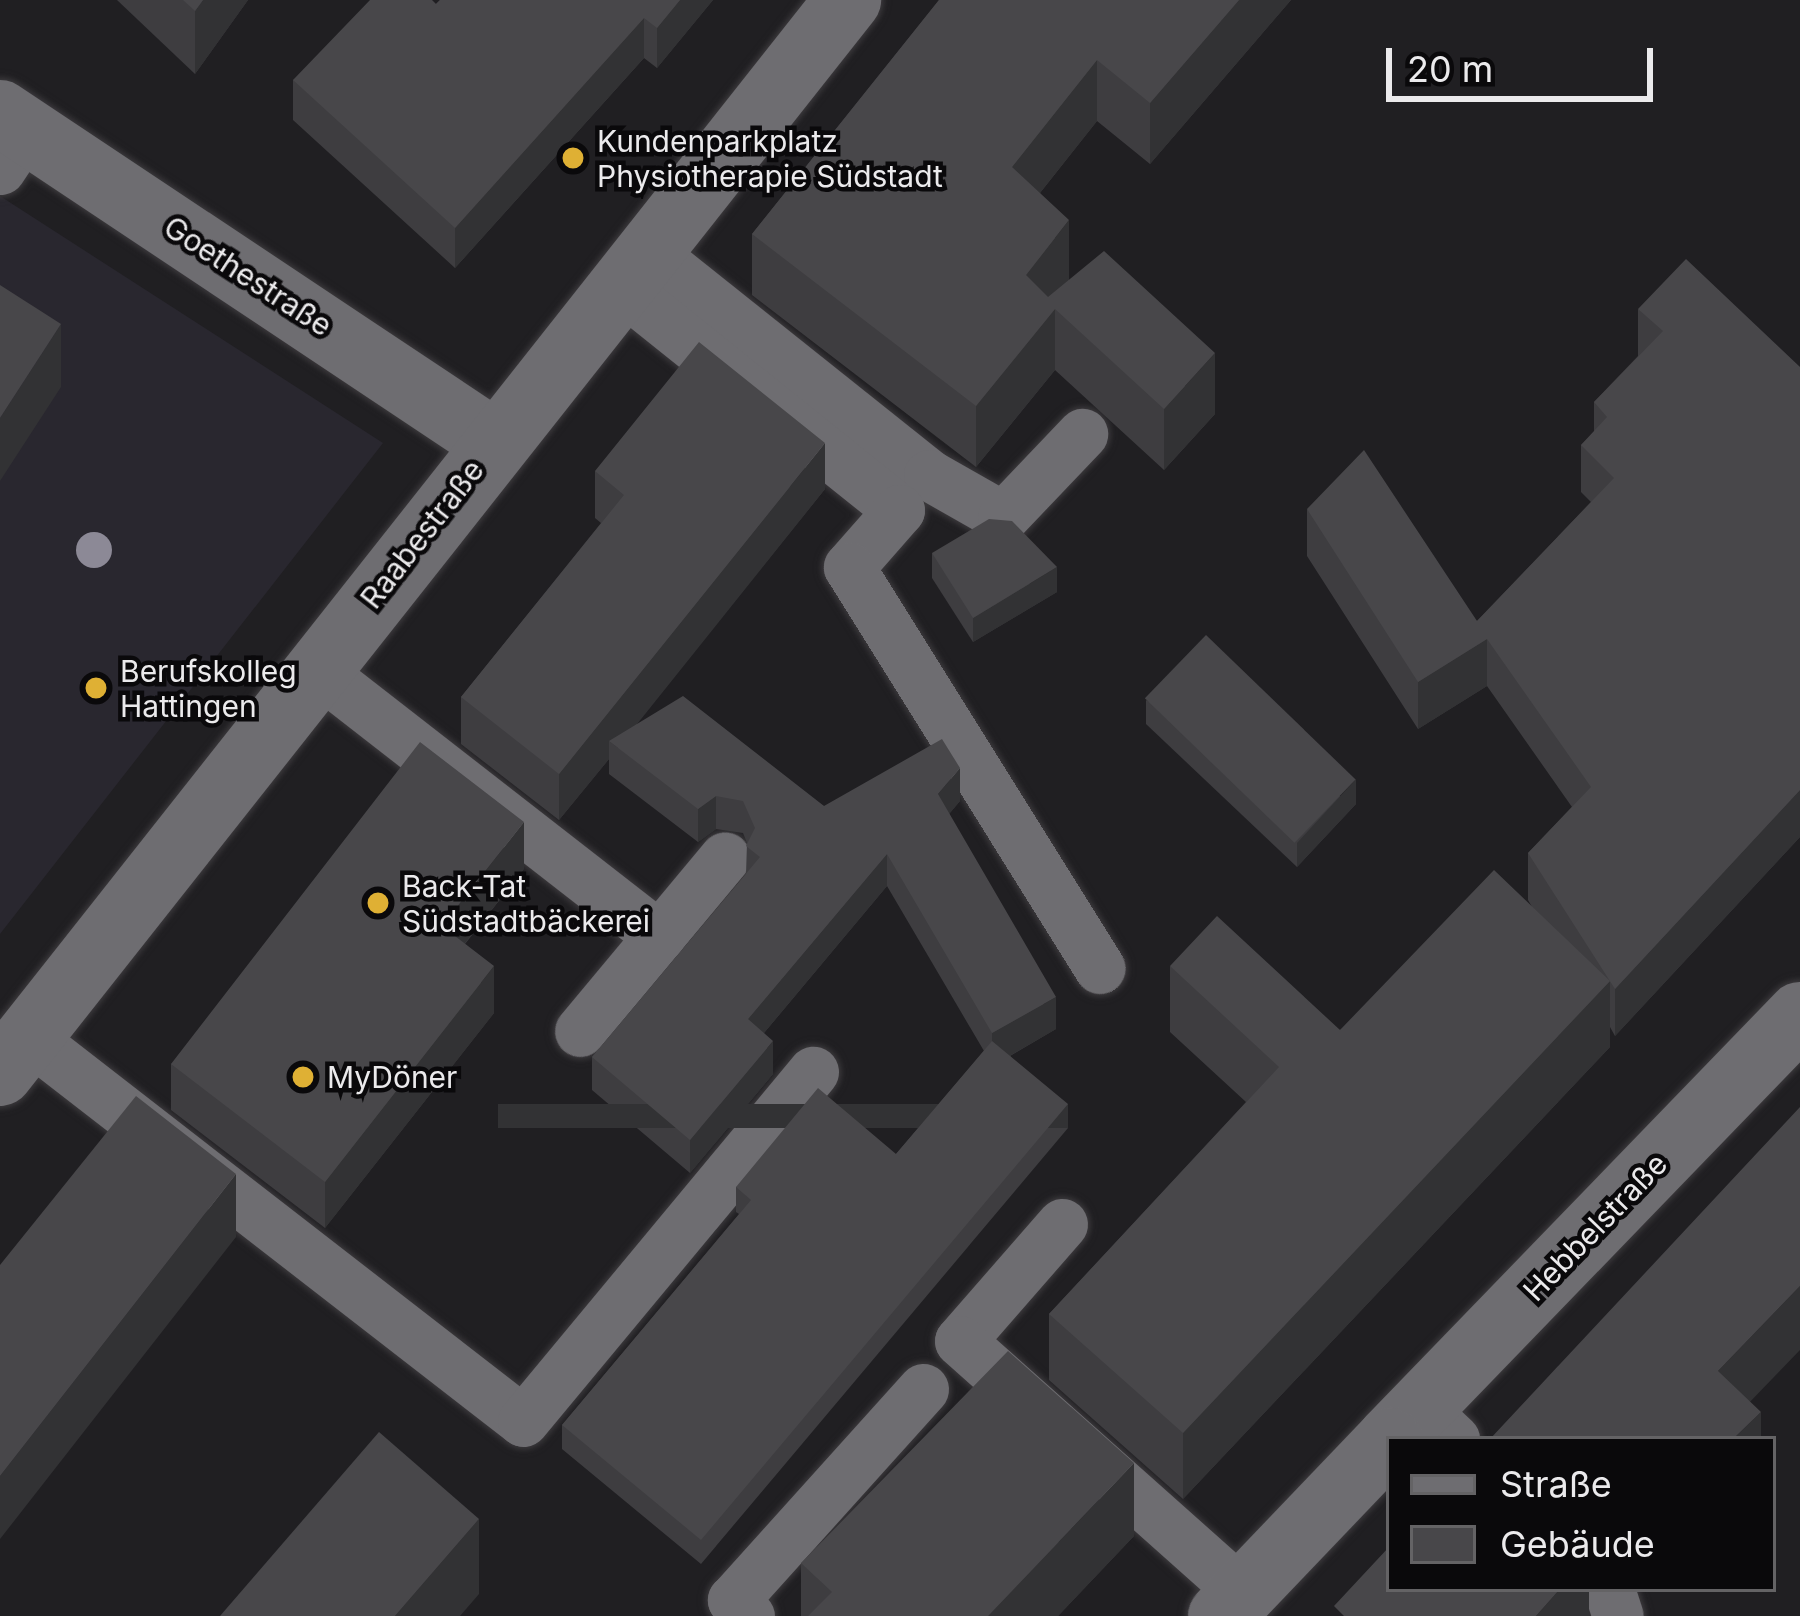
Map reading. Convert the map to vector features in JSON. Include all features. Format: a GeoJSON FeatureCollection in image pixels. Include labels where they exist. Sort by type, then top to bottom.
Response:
{"type":"FeatureCollection","features":[{"type":"Feature","properties":{"kind":"street","name":"Raabestraße"},"geometry":{"type":"LineString","coordinates":[[14,1055],[632,267],[848,0]]}},
{"type":"Feature","properties":{"kind":"street","name":"Goethestraße"},"geometry":{"type":"LineString","coordinates":[[8,137],[494,442]]}},
{"type":"Feature","properties":{"kind":"street","name":"Hebbelstraße"},"geometry":{"type":"LineString","coordinates":[[1413,1431],[1800,1015]]}},
{"type":"Feature","properties":{"kind":"street","name":"Hebbelstraße"},"geometry":{"type":"LineString","coordinates":[[1232,1605],[1386,1457]]}},
{"type":"Feature","properties":{"kind":"lane"},"geometry":{"type":"LineString","coordinates":[[632,267],[929,475],[1003,517],[1082,434]]}},
{"type":"Feature","properties":{"kind":"lane"},"geometry":{"type":"LineString","coordinates":[[632,267],[899,510],[849,567],[1100,968]]}},
{"type":"Feature","properties":{"kind":"lane"},"geometry":{"type":"LineString","coordinates":[[316,669],[659,937]]}},
{"type":"Feature","properties":{"kind":"lane"},"geometry":{"type":"LineString","coordinates":[[580,1031],[725,857]]}},
{"type":"Feature","properties":{"kind":"lane"},"geometry":{"type":"LineString","coordinates":[[14,1055],[523,1420],[813,1072]]}},
{"type":"Feature","properties":{"kind":"lane"},"geometry":{"type":"LineString","coordinates":[[1061,1224],[960,1341],[1232,1605]]}},
{"type":"Feature","properties":{"kind":"lane"},"geometry":{"type":"LineString","coordinates":[[749,1616],[733,1600],[923,1389]]}},
{"type":"Feature","properties":{"kind":"shaded area","name":"Berufskolleg Hattingen"},"geometry":{"type":"Polygon","coordinates":[[[0,196],[383,443],[0,934],[0,196]]]}},
{"type":"Feature","properties":{"kind":"building"},"geometry":{"type":"Polygon","coordinates":[[[183,0],[203,0],[195,11],[183,0]]]}},
{"type":"Feature","properties":{"kind":"building"},"geometry":{"type":"Polygon","coordinates":[[[370,0],[432,0],[436,4],[440,0],[680,0],[657,28],[644,18],[455,228],[293,80],[370,0]]]}},
{"type":"Feature","properties":{"kind":"building"},"geometry":{"type":"Polygon","coordinates":[[[939,0],[1239,0],[1150,103],[1097,60],[1012,167],[1069,220],[1026,275],[1048,297],[1104,251],[1215,353],[1164,409],[1055,309],[976,406],[752,234],[939,0]]]}},
{"type":"Feature","properties":{"kind":"building"},"geometry":{"type":"Polygon","coordinates":[[[1686,259],[1800,367],[1800,790],[1615,989],[1528,853],[1591,787],[1487,639],[1418,682],[1307,509],[1364,450],[1477,621],[1614,478],[1581,445],[1607,417],[1594,402],[1663,331],[1638,309],[1686,259]]]}},
{"type":"Feature","properties":{"kind":"building"},"geometry":{"type":"Polygon","coordinates":[[[0,285],[61,324],[0,418],[0,285]]]}},
{"type":"Feature","properties":{"kind":"building"},"geometry":{"type":"Polygon","coordinates":[[[699,342],[825,443],[559,774],[461,697],[624,495],[595,471],[699,342]]]}},
{"type":"Feature","properties":{"kind":"building"},"geometry":{"type":"Polygon","coordinates":[[[989,519],[1012,521],[1057,567],[973,618],[932,553],[989,519]]]}},
{"type":"Feature","properties":{"kind":"building"},"geometry":{"type":"Polygon","coordinates":[[[1206,635],[1356,779],[1294,843],[1145,698],[1206,635]]]}},
{"type":"Feature","properties":{"kind":"building"},"geometry":{"type":"Polygon","coordinates":[[[683,696],[824,806],[942,739],[960,768],[938,794],[1056,997],[992,1033],[887,854],[748,1019],[773,1041],[690,1140],[592,1057],[760,857],[746,846],[755,828],[743,801],[716,796],[698,809],[609,741],[683,696]]]}},
{"type":"Feature","properties":{"kind":"building"},"geometry":{"type":"Polygon","coordinates":[[[420,742],[524,822],[442,926],[494,966],[325,1182],[171,1064],[420,742]]]}},
{"type":"Feature","properties":{"kind":"building"},"geometry":{"type":"Polygon","coordinates":[[[1494,870],[1610,981],[1183,1433],[1049,1314],[1279,1067],[1170,966],[1217,916],[1340,1030],[1494,870]]]}},
{"type":"Feature","properties":{"kind":"building"},"geometry":{"type":"Polygon","coordinates":[[[992,1041],[1068,1104],[701,1540],[562,1425],[751,1200],[736,1187],[818,1088],[896,1154],[992,1041]]]}},
{"type":"Feature","properties":{"kind":"building"},"geometry":{"type":"Polygon","coordinates":[[[136,1096],[236,1174],[0,1476],[0,1265],[136,1096]]]}},
{"type":"Feature","properties":{"kind":"building"},"geometry":{"type":"Polygon","coordinates":[[[1800,1107],[1800,1286],[1718,1371],[1761,1412],[1736,1436],[1493,1436],[1800,1107]]]}},
{"type":"Feature","properties":{"kind":"building"},"geometry":{"type":"Polygon","coordinates":[[[1008,1351],[1134,1463],[988,1616],[808,1616],[832,1592],[801,1563],[1008,1351]]]}},
{"type":"Feature","properties":{"kind":"building"},"geometry":{"type":"Polygon","coordinates":[[[379,1432],[479,1519],[395,1616],[220,1616],[379,1432]]]}},
{"type":"Feature","properties":{"kind":"building"},"geometry":{"type":"Polygon","coordinates":[[[1386,1550],[1386,1592],[1557,1592],[1536,1616],[1344,1616],[1334,1606],[1386,1550]]]}},
{"type":"Feature","properties":{"kind":"place","name":"Kundenparkplatz Physiotherapie Südstadt"},"geometry":{"type":"Point","coordinates":[573,158]}},
{"type":"Feature","properties":{"kind":"place","name":"Berufskolleg Hattingen"},"geometry":{"type":"Point","coordinates":[96,688]}},
{"type":"Feature","properties":{"kind":"place","name":"Back-Tat Südstadtbäckerei"},"geometry":{"type":"Point","coordinates":[378,903]}},
{"type":"Feature","properties":{"kind":"place","name":"MyDöner"},"geometry":{"type":"Point","coordinates":[303,1077]}}]}
